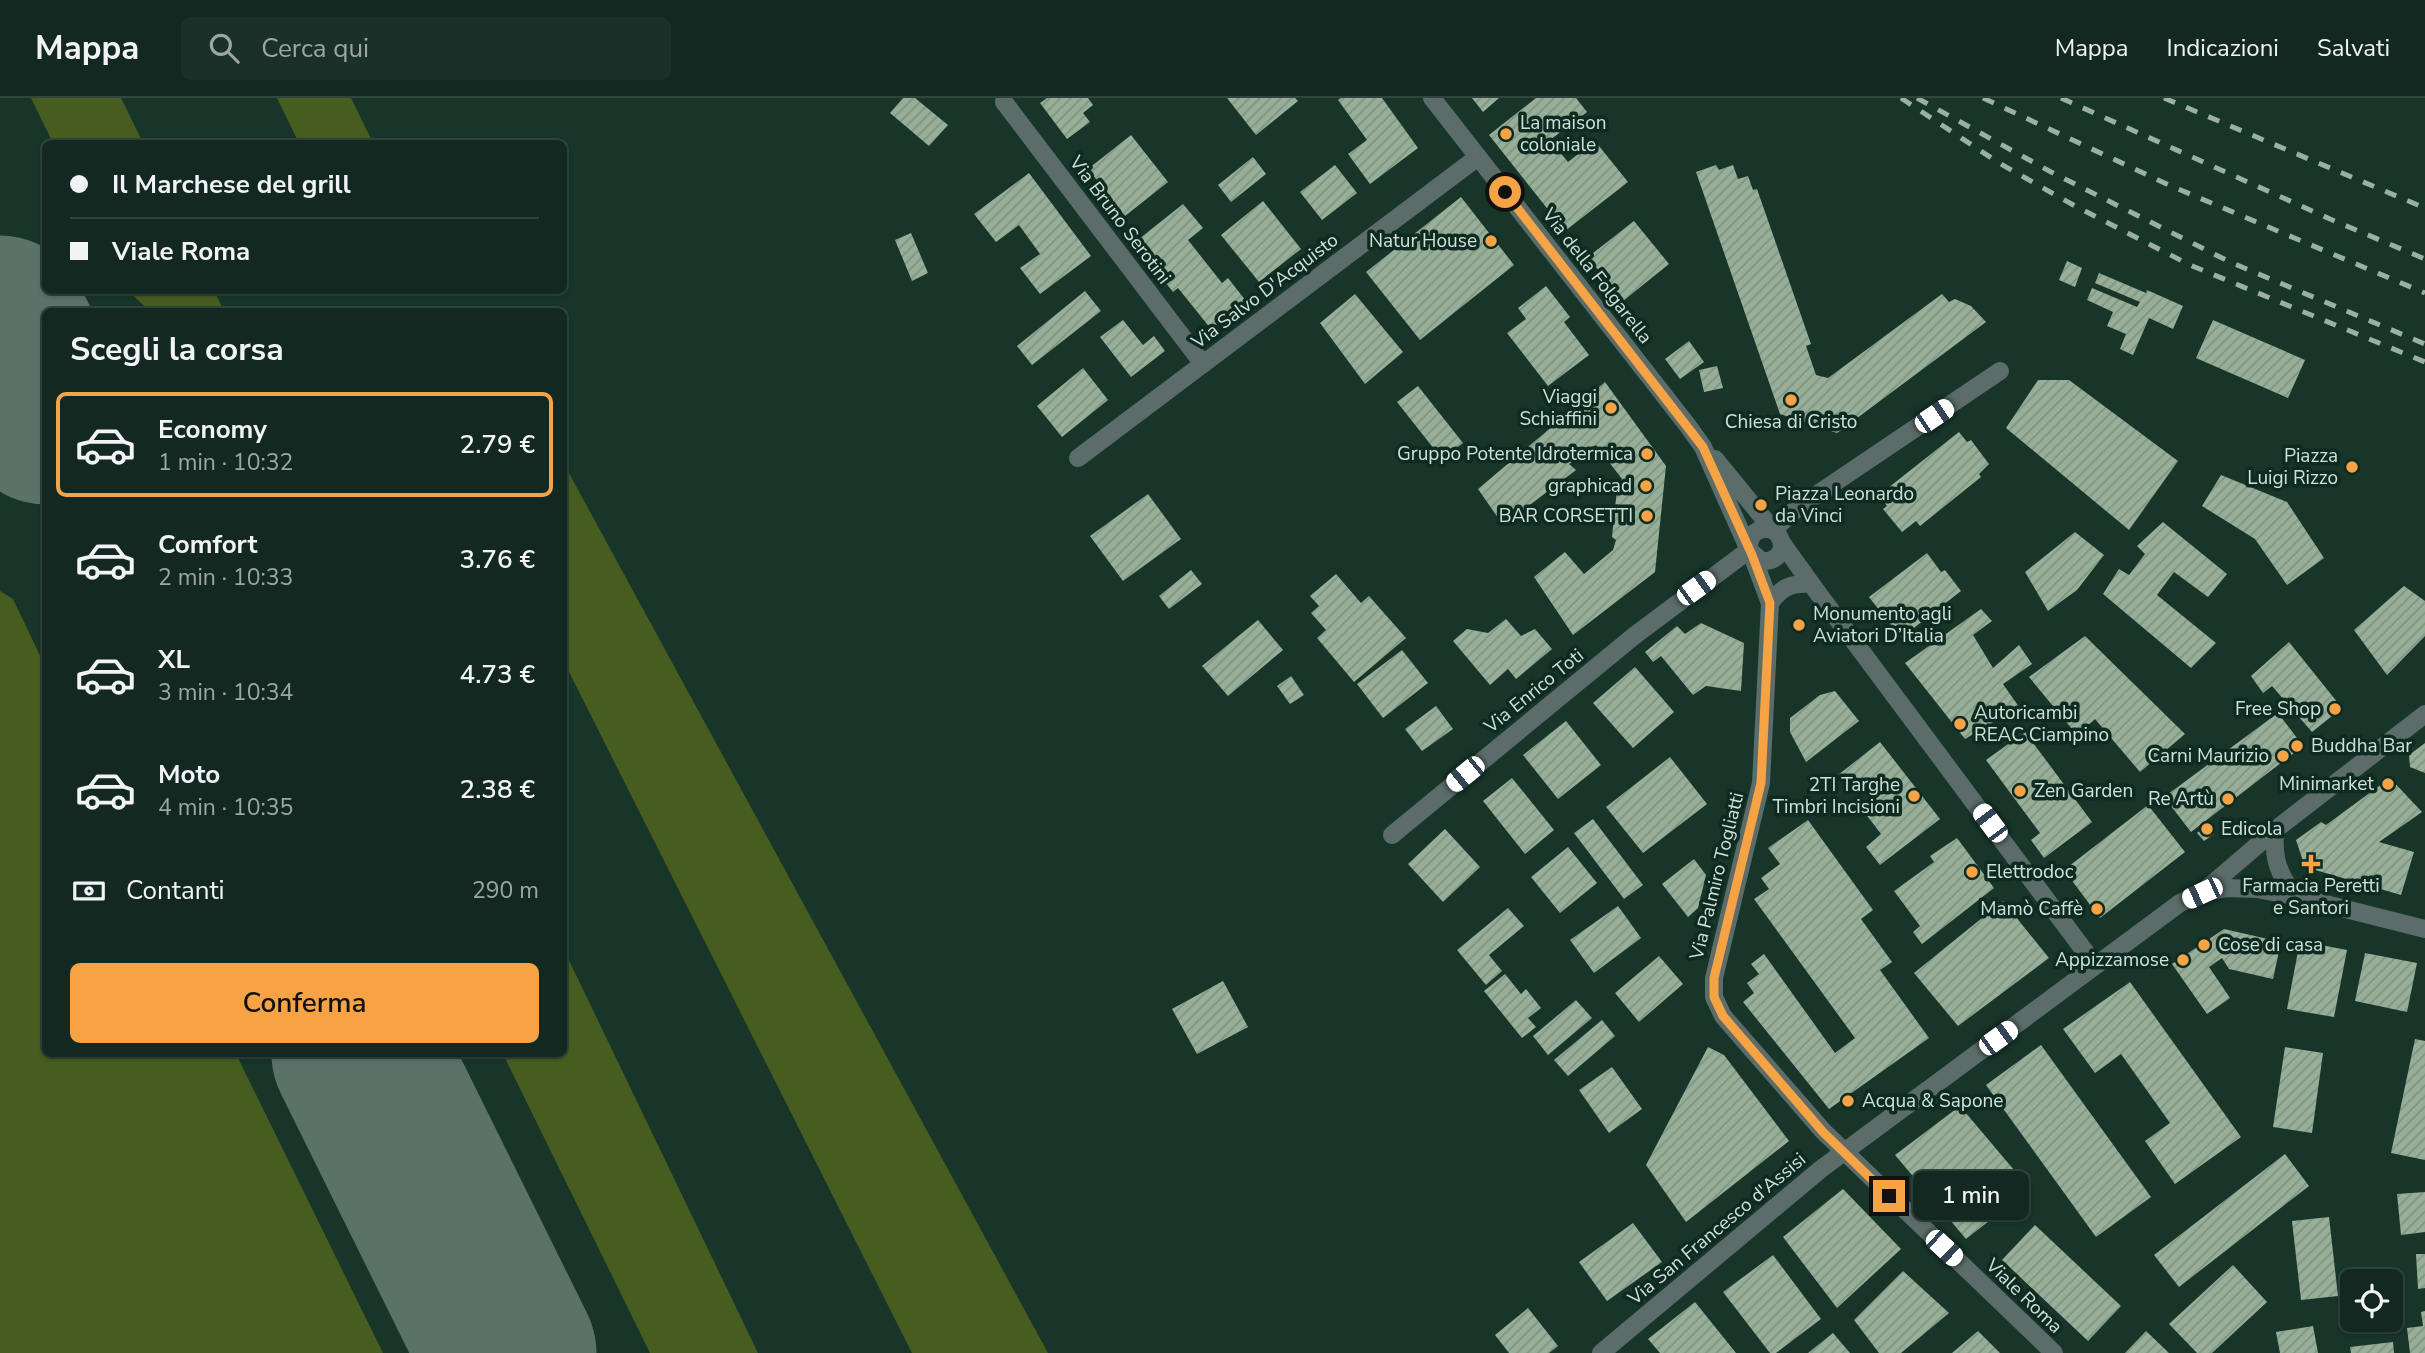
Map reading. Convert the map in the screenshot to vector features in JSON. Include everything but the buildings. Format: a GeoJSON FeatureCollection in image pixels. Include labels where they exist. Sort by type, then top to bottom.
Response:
{"type":"FeatureCollection","features":[{"type":"Feature","properties":{"kind":"street","name":"Via della Folgarella"},"geometry":{"type":"LineString","coordinates":[[1432,98],[1703,447]]}},
{"type":"Feature","properties":{"kind":"street","name":"Via Bruno Serotini"},"geometry":{"type":"LineString","coordinates":[[1003,102],[1203,365]]}},
{"type":"Feature","properties":{"kind":"street","name":"Via Salvo D'Acquisto"},"geometry":{"type":"LineString","coordinates":[[1078,458],[1478,157]]}},
{"type":"Feature","properties":{"kind":"street"},"geometry":{"type":"LineString","coordinates":[[1778,536],[1762,528],[1757,530],[1750,538],[1751,552],[1761,561],[1773,560],[1781,553],[1778,536],[1797,508],[2000,370]]}},
{"type":"Feature","properties":{"kind":"street"},"geometry":{"type":"LineString","coordinates":[[1703,447],[1778,536],[2095,965]]}},
{"type":"Feature","properties":{"kind":"street"},"geometry":{"type":"LineString","coordinates":[[1703,447],[1751,552],[1770,603],[1785,587],[1797,583],[1811,584]]}},
{"type":"Feature","properties":{"kind":"street","name":"Via Enrico Toti"},"geometry":{"type":"LineString","coordinates":[[1391,835],[1671,607],[1751,552]]}},
{"type":"Feature","properties":{"kind":"street","name":"Via Palmiro Togliatti"},"geometry":{"type":"LineString","coordinates":[[1770,603],[1761,783],[1714,978],[1714,997],[1723,1016],[1823,1132],[1845,1153]]}},
{"type":"Feature","properties":{"kind":"street","name":"Via San Francesco d'Assisi"},"geometry":{"type":"LineString","coordinates":[[2202,893],[2275,830],[2425,714]]}},
{"type":"Feature","properties":{"kind":"street"},"geometry":{"type":"LineString","coordinates":[[2275,830],[2274,852],[2280,875],[2294,896]]}},
{"type":"Feature","properties":{"kind":"street","name":"Via San Francesco d'Assisi"},"geometry":{"type":"LineString","coordinates":[[1601,1353],[1821,1169],[2180,903],[2202,893],[2227,888],[2257,889],[2425,929]]}},
{"type":"Feature","properties":{"kind":"street","name":"Viale Roma"},"geometry":{"type":"LineString","coordinates":[[1845,1153],[2054,1353]]}},
{"type":"Feature","properties":{"kind":"green space"},"geometry":{"type":"Polygon","coordinates":[[[31,98],[121,98],[142,140],[52,140],[31,98]]]}},
{"type":"Feature","properties":{"kind":"green space"},"geometry":{"type":"Polygon","coordinates":[[[277,98],[351,98],[372,140],[298,140],[277,98]]]}},
{"type":"Feature","properties":{"kind":"green space"},"geometry":{"type":"Polygon","coordinates":[[[131,294],[216,294],[222,308],[147,308],[131,294]]]}},
{"type":"Feature","properties":{"kind":"green space"},"geometry":{"type":"Polygon","coordinates":[[[567,470],[1048,1353],[912,1353],[567,668],[567,470]]]}},
{"type":"Feature","properties":{"kind":"green space"},"geometry":{"type":"Polygon","coordinates":[[[0,591],[13,599],[42,660],[42,1057],[237,1057],[383,1353],[0,1353],[0,591]]]}},
{"type":"Feature","properties":{"kind":"green space"},"geometry":{"type":"Polygon","coordinates":[[[567,956],[758,1353],[650,1353],[504,1057],[567,1057],[567,956]]]}},
{"type":"Feature","properties":{"kind":"taxiway"},"geometry":{"type":"LineString","coordinates":[[0,335],[0,350]]}},
{"type":"Feature","properties":{"kind":"taxiway"},"geometry":{"type":"LineString","coordinates":[[0,451],[42,463]]}},
{"type":"Feature","properties":{"kind":"runway"},"geometry":{"type":"LineString","coordinates":[[0,324],[42,408]]}},
{"type":"Feature","properties":{"kind":"runway"},"geometry":{"type":"LineString","coordinates":[[361,1057],[508,1353]]}},
{"type":"Feature","properties":{"kind":"railway"},"geometry":{"type":"LineString","coordinates":[[1901,98],[1999,163],[2075,206],[2190,265],[2425,362]]}},
{"type":"Feature","properties":{"kind":"railway"},"geometry":{"type":"LineString","coordinates":[[1917,98],[2051,172],[2230,262],[2425,344]]}},
{"type":"Feature","properties":{"kind":"railway"},"geometry":{"type":"LineString","coordinates":[[1983,98],[2171,186],[2425,293]]}},
{"type":"Feature","properties":{"kind":"railway"},"geometry":{"type":"LineString","coordinates":[[2061,98],[2425,259]]}},
{"type":"Feature","properties":{"kind":"railway"},"geometry":{"type":"LineString","coordinates":[[2164,98],[2425,208]]}},
{"type":"Feature","properties":{"kind":"place","name":"La maison coloniale"},"geometry":{"type":"Point","coordinates":[1506,134]}},
{"type":"Feature","properties":{"kind":"place","name":"Natur House"},"geometry":{"type":"Point","coordinates":[1491,241]}},
{"type":"Feature","properties":{"kind":"place","name":"Chiesa di Cristo"},"geometry":{"type":"Point","coordinates":[1791,400]}},
{"type":"Feature","properties":{"kind":"place","name":"Viaggi Schiaffini"},"geometry":{"type":"Point","coordinates":[1611,408]}},
{"type":"Feature","properties":{"kind":"place","name":"Gruppo Potente Idrotermica"},"geometry":{"type":"Point","coordinates":[1647,454]}},
{"type":"Feature","properties":{"kind":"place","name":"Piazza Luigi Rizzo"},"geometry":{"type":"Point","coordinates":[2352,467]}},
{"type":"Feature","properties":{"kind":"place","name":"graphicad"},"geometry":{"type":"Point","coordinates":[1646,486]}},
{"type":"Feature","properties":{"kind":"place","name":"Piazza Leonardo da Vinci"},"geometry":{"type":"Point","coordinates":[1761,505]}},
{"type":"Feature","properties":{"kind":"place","name":"BAR CORSETTI"},"geometry":{"type":"Point","coordinates":[1647,516]}},
{"type":"Feature","properties":{"kind":"place","name":"Monumento agli Aviatori D’Italia"},"geometry":{"type":"Point","coordinates":[1799,625]}},
{"type":"Feature","properties":{"kind":"place","name":"Free Shop"},"geometry":{"type":"Point","coordinates":[2335,709]}},
{"type":"Feature","properties":{"kind":"place","name":"Autoricambi REAC Ciampino"},"geometry":{"type":"Point","coordinates":[1960,724]}},
{"type":"Feature","properties":{"kind":"place","name":"Buddha Bar"},"geometry":{"type":"Point","coordinates":[2297,746]}},
{"type":"Feature","properties":{"kind":"place","name":"Carni Maurizio"},"geometry":{"type":"Point","coordinates":[2283,756]}},
{"type":"Feature","properties":{"kind":"place","name":"Minimarket"},"geometry":{"type":"Point","coordinates":[2388,784]}},
{"type":"Feature","properties":{"kind":"place","name":"Zen Garden"},"geometry":{"type":"Point","coordinates":[2020,791]}},
{"type":"Feature","properties":{"kind":"place","name":"2TI Targhe Timbri Incisioni"},"geometry":{"type":"Point","coordinates":[1914,796]}},
{"type":"Feature","properties":{"kind":"place","name":"Re Artù"},"geometry":{"type":"Point","coordinates":[2228,799]}},
{"type":"Feature","properties":{"kind":"place","name":"Edicola"},"geometry":{"type":"Point","coordinates":[2207,829]}},
{"type":"Feature","properties":{"kind":"place","name":"Farmacia Peretti e Santori"},"geometry":{"type":"Point","coordinates":[2311,864]}},
{"type":"Feature","properties":{"kind":"place","name":"Elettrodoc"},"geometry":{"type":"Point","coordinates":[1972,872]}},
{"type":"Feature","properties":{"kind":"place","name":"Mamò Caffè"},"geometry":{"type":"Point","coordinates":[2097,909]}},
{"type":"Feature","properties":{"kind":"place","name":"Cose di casa"},"geometry":{"type":"Point","coordinates":[2204,945]}},
{"type":"Feature","properties":{"kind":"place","name":"Appizzamose"},"geometry":{"type":"Point","coordinates":[2183,960]}},
{"type":"Feature","properties":{"kind":"place","name":"Acqua & Sapone"},"geometry":{"type":"Point","coordinates":[1848,1101]}},
{"type":"Feature","properties":{"kind":"route"},"geometry":{"type":"LineString","coordinates":[[1505,192],[1703,447],[1752,555],[1770,603],[1761,783],[1714,978],[1714,997],[1723,1016],[1823,1132],[1889,1196]]}}]}
